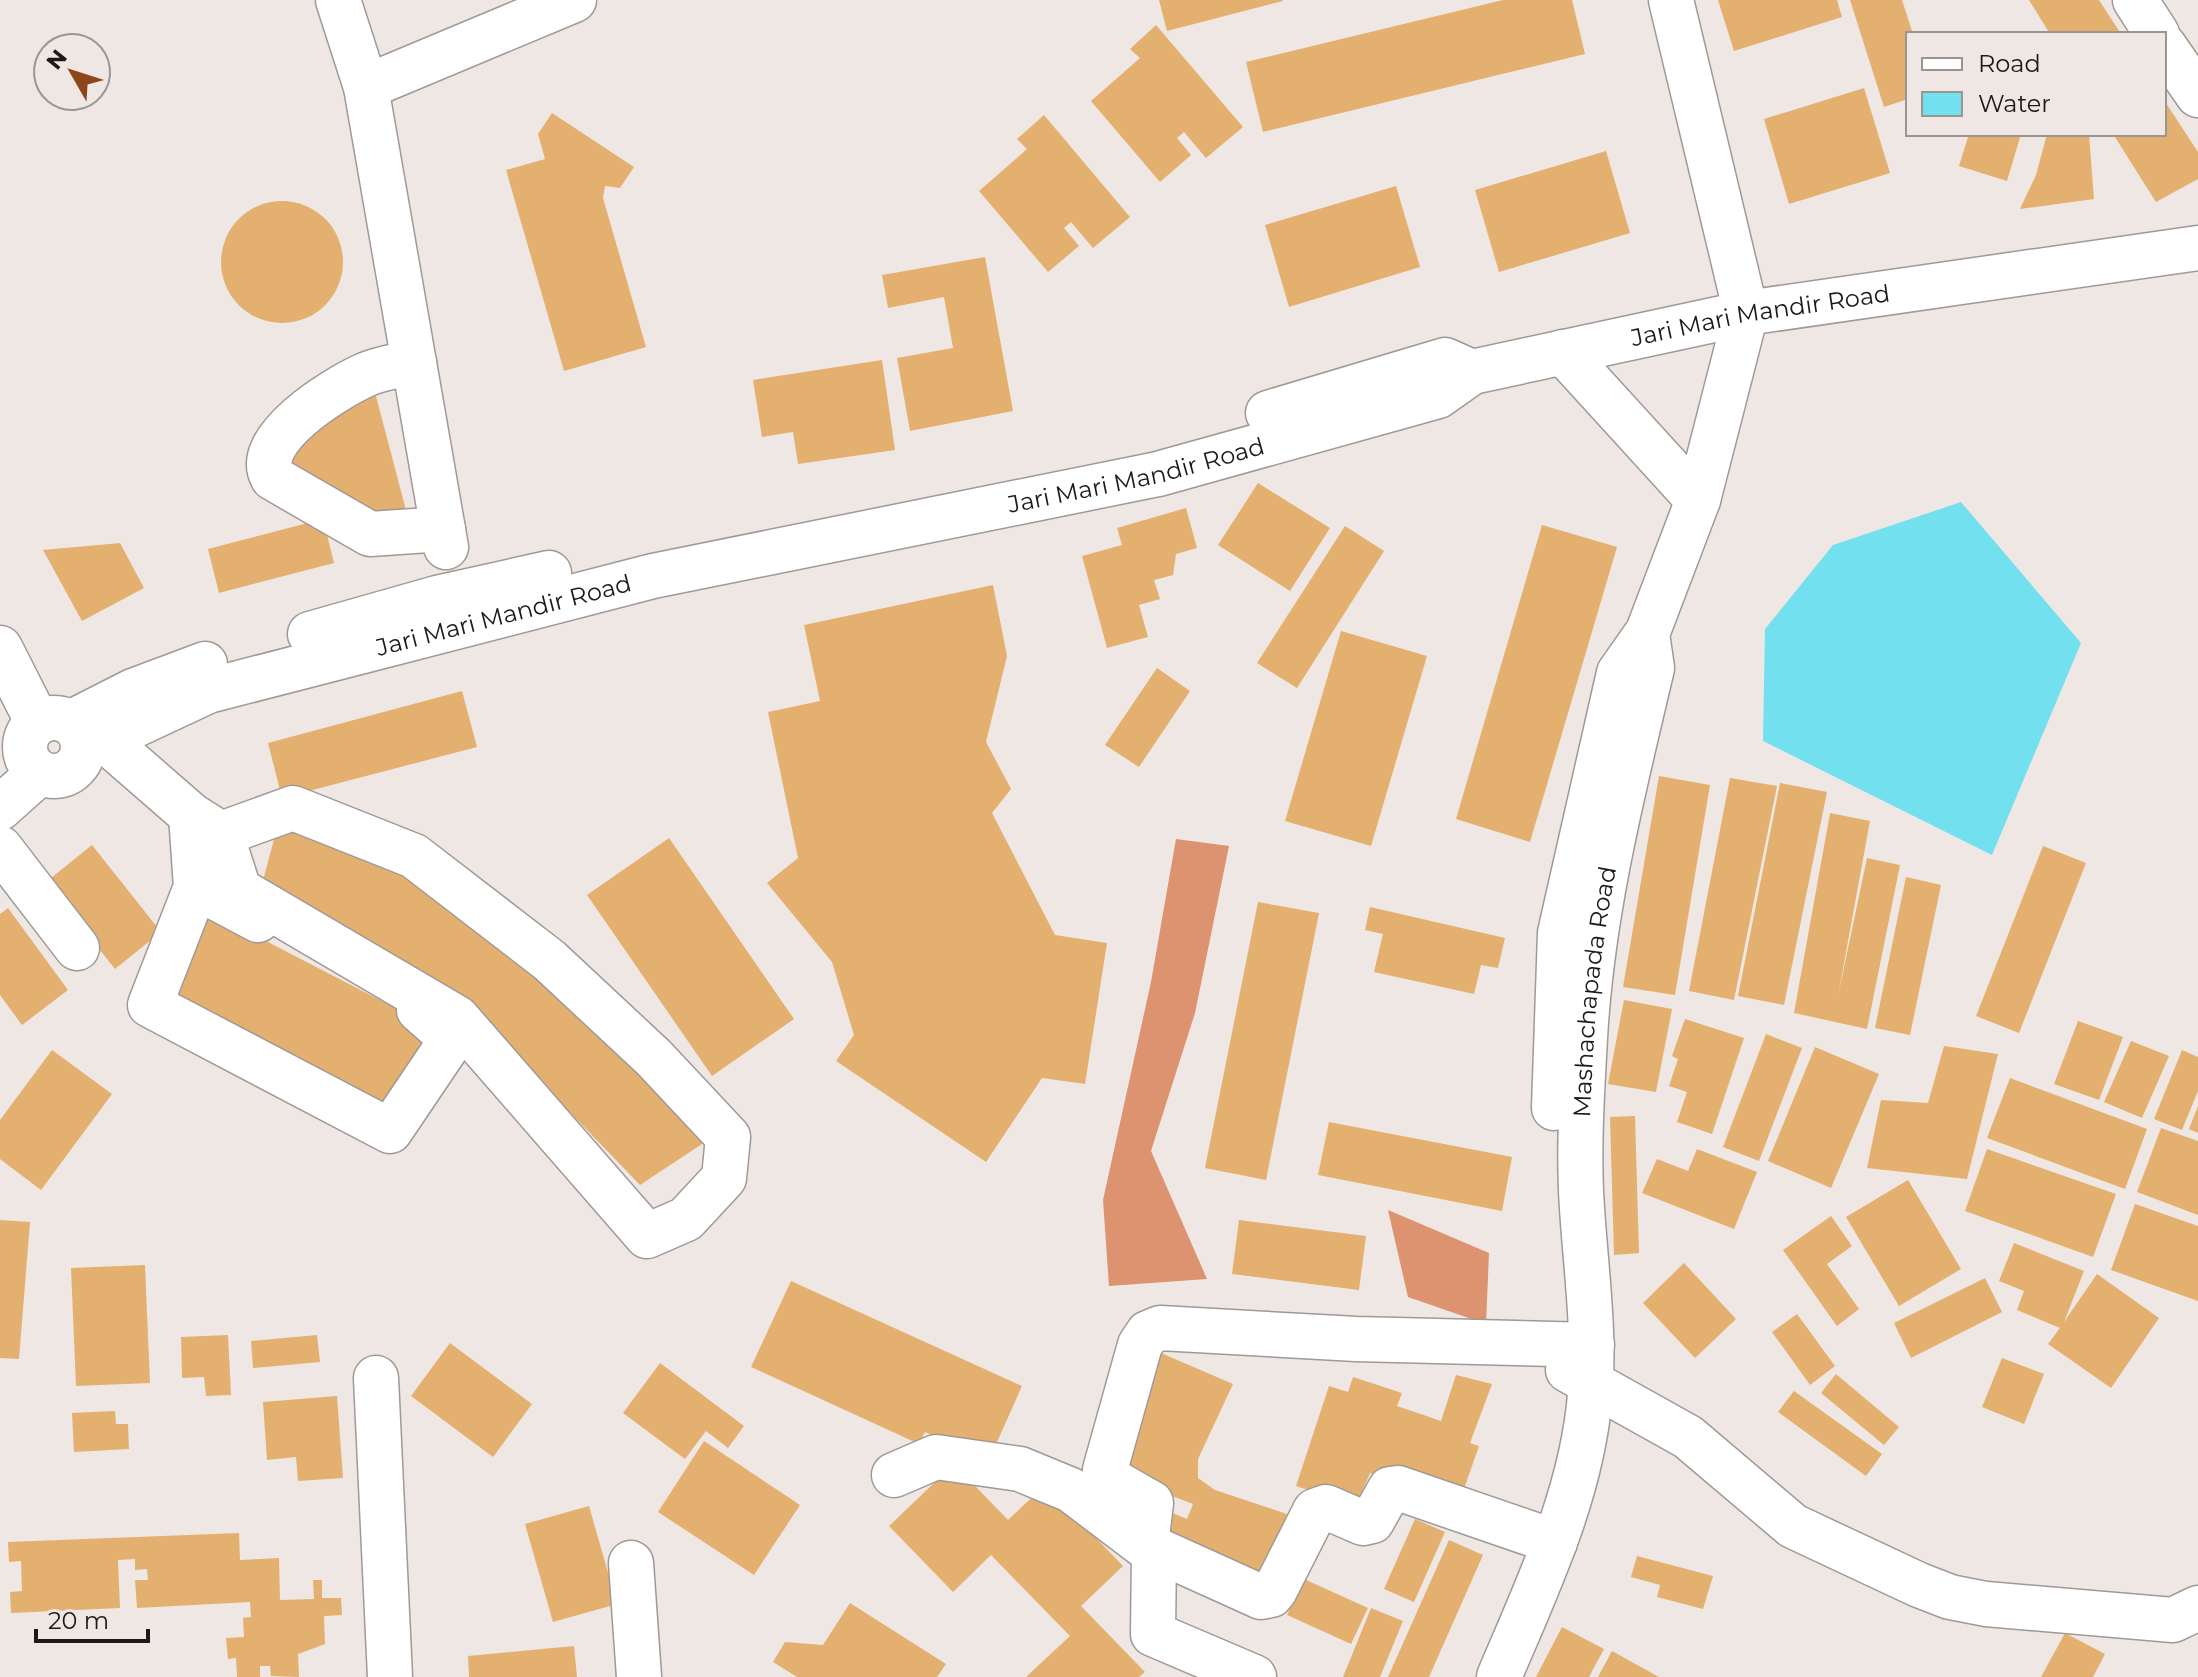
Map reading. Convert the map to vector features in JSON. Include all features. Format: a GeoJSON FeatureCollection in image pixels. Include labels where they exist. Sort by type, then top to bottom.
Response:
{"type":"FeatureCollection","features":[{"type":"Feature","properties":{"kind":"street"},"geometry":{"type":"LineString","coordinates":[[338,0],[366,87],[445,538],[435,569],[457,610]]}},
{"type":"Feature","properties":{"kind":"street"},"geometry":{"type":"LineString","coordinates":[[366,87],[574,0]]}},
{"type":"Feature","properties":{"kind":"street"},"geometry":{"type":"LineString","coordinates":[[1671,0],[1746,313]]}},
{"type":"Feature","properties":{"kind":"street"},"geometry":{"type":"LineString","coordinates":[[2135,0],[2156,32]]}},
{"type":"Feature","properties":{"kind":"street"},"geometry":{"type":"LineString","coordinates":[[2166,49],[2198,95]]}},
{"type":"Feature","properties":{"kind":"street","name":"Jari Mari Mandir Road"},"geometry":{"type":"LineString","coordinates":[[0,808],[52,749],[208,691],[457,610],[653,576],[968,500],[1158,474],[1438,396],[1472,372],[1746,313],[2198,248]]}},
{"type":"Feature","properties":{"kind":"street","name":"Mashachapada Road"},"geometry":{"type":"LineString","coordinates":[[1499,1677],[1542,1538],[1578,1469],[1581,1203],[1569,1036],[1586,885],[1652,668],[1647,634],[1698,500],[1746,313]]}},
{"type":"Feature","properties":{"kind":"street"},"geometry":{"type":"LineString","coordinates":[[1563,352],[1698,500]]}},
{"type":"Feature","properties":{"kind":"street"},"geometry":{"type":"LineString","coordinates":[[414,362],[366,374],[299,417],[280,436],[267,461],[268,470],[273,478],[370,534],[445,538]]}},
{"type":"Feature","properties":{"kind":"street"},"geometry":{"type":"LineString","coordinates":[[0,648],[52,749],[206,824],[293,808],[414,856],[549,960],[654,1058],[728,1137],[724,1178],[686,1219],[647,1236],[457,1018],[239,890],[206,824]]}},
{"type":"Feature","properties":{"kind":"street"},"geometry":{"type":"LineString","coordinates":[[196,887],[410,1003],[452,1039],[390,1131],[150,1005],[196,887],[206,824]]}},
{"type":"Feature","properties":{"kind":"street"},"geometry":{"type":"LineString","coordinates":[[0,848],[77,948]]}},
{"type":"Feature","properties":{"kind":"street"},"geometry":{"type":"LineString","coordinates":[[1468,1677],[1542,1538],[1398,1488],[1390,1489],[1372,1521],[1363,1523],[1326,1507],[1315,1511],[1275,1590],[1271,1595],[1261,1597],[1146,1545],[1150,1500],[1107,1478],[1105,1470],[1140,1345],[1148,1333],[1160,1328],[1356,1339],[1580,1360],[1688,1437],[1793,1526],[1940,1593],[1986,1604],[2173,1620],[2198,1608]]}},
{"type":"Feature","properties":{"kind":"street"},"geometry":{"type":"LineString","coordinates":[[376,1378],[390,1677]]}},
{"type":"Feature","properties":{"kind":"street"},"geometry":{"type":"LineString","coordinates":[[894,1475],[936,1457],[1020,1469],[1071,1490],[1154,1553],[1153,1634],[1254,1677]]}},
{"type":"Feature","properties":{"kind":"street"},"geometry":{"type":"LineString","coordinates":[[631,1563],[639,1677]]}},
{"type":"Feature","properties":{"kind":"shaded area"},"geometry":{"type":"Polygon","coordinates":[[[1176,839],[1229,846],[1195,1013],[1151,1151],[1207,1279],[1109,1286],[1103,1200],[1151,982],[1176,839]]]}},
{"type":"Feature","properties":{"kind":"shaded area"},"geometry":{"type":"Polygon","coordinates":[[[1388,1210],[1489,1253],[1486,1324],[1408,1297],[1388,1210]]]}},
{"type":"Feature","properties":{"kind":"water"},"geometry":{"type":"Polygon","coordinates":[[[1961,502],[2081,643],[1992,855],[1763,741],[1765,629],[1833,545],[1961,502]]]}},
{"type":"Feature","properties":{"kind":"building"},"geometry":{"type":"Polygon","coordinates":[[[1159,0],[1282,0],[1283,1],[1167,31],[1159,0]]]}},
{"type":"Feature","properties":{"kind":"building"},"geometry":{"type":"Polygon","coordinates":[[[1503,0],[1572,0],[1585,54],[1263,132],[1246,62],[1503,0]]]}},
{"type":"Feature","properties":{"kind":"building"},"geometry":{"type":"Polygon","coordinates":[[[1718,0],[1837,0],[1842,17],[1734,51],[1718,0]]]}},
{"type":"Feature","properties":{"kind":"building"},"geometry":{"type":"Polygon","coordinates":[[[1850,0],[1902,0],[1912,32],[1906,32],[1906,100],[1884,107],[1850,0]]]}},
{"type":"Feature","properties":{"kind":"building"},"geometry":{"type":"Polygon","coordinates":[[[2029,0],[2099,0],[2120,32],[2049,32],[2029,0]]]}},
{"type":"Feature","properties":{"kind":"building"},"geometry":{"type":"Polygon","coordinates":[[[1156,25],[1243,127],[1206,158],[1184,132],[1177,138],[1191,155],[1160,182],[1091,101],[1140,58],[1130,49],[1156,25]]]}},
{"type":"Feature","properties":{"kind":"building"},"geometry":{"type":"Polygon","coordinates":[[[1864,88],[1890,173],[1789,204],[1764,119],[1864,88]]]}},
{"type":"Feature","properties":{"kind":"building"},"geometry":{"type":"Polygon","coordinates":[[[2166,103],[2198,152],[2198,179],[2156,202],[2114,136],[2166,136],[2166,103]]]}},
{"type":"Feature","properties":{"kind":"building"},"geometry":{"type":"Polygon","coordinates":[[[552,113],[634,167],[620,188],[605,186],[603,198],[646,347],[564,371],[506,170],[545,159],[538,134],[552,113]]]}},
{"type":"Feature","properties":{"kind":"building"},"geometry":{"type":"Polygon","coordinates":[[[1044,115],[1130,217],[1093,248],[1071,222],[1064,228],[1079,246],[1048,272],[979,191],[1027,149],[1017,139],[1044,115]]]}},
{"type":"Feature","properties":{"kind":"building"},"geometry":{"type":"Polygon","coordinates":[[[1968,136],[2020,136],[2007,181],[1959,166],[1968,136]]]}},
{"type":"Feature","properties":{"kind":"building"},"geometry":{"type":"Polygon","coordinates":[[[2046,136],[2089,136],[2094,199],[2020,209],[2036,175],[2046,136]]]}},
{"type":"Feature","properties":{"kind":"building"},"geometry":{"type":"Polygon","coordinates":[[[1606,151],[1630,233],[1499,272],[1475,190],[1606,151]]]}},
{"type":"Feature","properties":{"kind":"building"},"geometry":{"type":"Polygon","coordinates":[[[1396,186],[1420,267],[1289,307],[1265,225],[1396,186]]]}},
{"type":"Feature","properties":{"kind":"building"},"geometry":{"type":"Polygon","coordinates":[[[282,201],[305,206],[325,219],[338,239],[343,262],[338,285],[325,305],[305,318],[282,323],[259,318],[239,305],[226,285],[221,262],[226,239],[239,219],[259,206],[282,201]]]}},
{"type":"Feature","properties":{"kind":"building"},"geometry":{"type":"Polygon","coordinates":[[[985,257],[1013,411],[910,431],[897,358],[953,348],[944,297],[888,308],[882,275],[985,257]]]}},
{"type":"Feature","properties":{"kind":"building"},"geometry":{"type":"Polygon","coordinates":[[[882,360],[895,450],[798,464],[793,432],[762,437],[753,380],[882,360]]]}},
{"type":"Feature","properties":{"kind":"building"},"geometry":{"type":"Polygon","coordinates":[[[372,381],[407,514],[364,526],[280,469],[286,449],[372,381]]]}},
{"type":"Feature","properties":{"kind":"building"},"geometry":{"type":"Polygon","coordinates":[[[1258,483],[1330,528],[1290,591],[1218,545],[1258,483]]]}},
{"type":"Feature","properties":{"kind":"building"},"geometry":{"type":"Polygon","coordinates":[[[1186,508],[1197,548],[1176,554],[1173,575],[1154,580],[1160,599],[1139,605],[1148,637],[1107,648],[1082,556],[1122,545],[1117,528],[1186,508]]]}},
{"type":"Feature","properties":{"kind":"building"},"geometry":{"type":"Polygon","coordinates":[[[323,519],[334,563],[219,593],[208,549],[323,519]]]}},
{"type":"Feature","properties":{"kind":"building"},"geometry":{"type":"Polygon","coordinates":[[[1542,525],[1617,547],[1530,842],[1456,819],[1542,525]]]}},
{"type":"Feature","properties":{"kind":"building"},"geometry":{"type":"Polygon","coordinates":[[[1345,526],[1384,551],[1297,688],[1257,663],[1345,526]]]}},
{"type":"Feature","properties":{"kind":"building"},"geometry":{"type":"Polygon","coordinates":[[[120,543],[144,588],[82,621],[43,550],[120,543]]]}},
{"type":"Feature","properties":{"kind":"building"},"geometry":{"type":"Polygon","coordinates":[[[993,585],[1007,656],[986,742],[1011,789],[992,813],[1055,935],[1107,943],[1085,1084],[1042,1078],[986,1162],[836,1061],[854,1035],[832,962],[767,883],[798,858],[768,712],[820,701],[804,625],[993,585]]]}},
{"type":"Feature","properties":{"kind":"building"},"geometry":{"type":"Polygon","coordinates":[[[1341,631],[1427,656],[1371,846],[1285,821],[1341,631]]]}},
{"type":"Feature","properties":{"kind":"building"},"geometry":{"type":"Polygon","coordinates":[[[1157,668],[1190,691],[1139,767],[1105,745],[1157,668]]]}},
{"type":"Feature","properties":{"kind":"building"},"geometry":{"type":"Polygon","coordinates":[[[462,691],[477,747],[282,798],[268,743],[462,691]]]}},
{"type":"Feature","properties":{"kind":"building"},"geometry":{"type":"Polygon","coordinates":[[[1659,776],[1710,785],[1675,995],[1623,987],[1659,776]]]}},
{"type":"Feature","properties":{"kind":"building"},"geometry":{"type":"Polygon","coordinates":[[[1730,778],[1777,786],[1734,1000],[1689,991],[1730,778]]]}},
{"type":"Feature","properties":{"kind":"building"},"geometry":{"type":"Polygon","coordinates":[[[1780,783],[1827,792],[1784,1005],[1738,996],[1780,783]]]}},
{"type":"Feature","properties":{"kind":"building"},"geometry":{"type":"Polygon","coordinates":[[[1830,813],[1870,821],[1838,996],[1867,858],[1900,865],[1867,1029],[1794,1013],[1830,813]]]}},
{"type":"Feature","properties":{"kind":"building"},"geometry":{"type":"Polygon","coordinates":[[[279,821],[434,886],[537,964],[708,1140],[640,1185],[484,1023],[370,940],[259,895],[279,821]]]}},
{"type":"Feature","properties":{"kind":"building"},"geometry":{"type":"Polygon","coordinates":[[[669,838],[794,1019],[712,1076],[587,895],[669,838]]]}},
{"type":"Feature","properties":{"kind":"building"},"geometry":{"type":"Polygon","coordinates":[[[92,845],[161,932],[115,969],[46,882],[92,845]]]}},
{"type":"Feature","properties":{"kind":"building"},"geometry":{"type":"Polygon","coordinates":[[[2043,846],[2086,863],[2019,1033],[1976,1016],[2043,846]]]}},
{"type":"Feature","properties":{"kind":"building"},"geometry":{"type":"Polygon","coordinates":[[[1906,877],[1941,885],[1910,1035],[1875,1028],[1906,877]]]}},
{"type":"Feature","properties":{"kind":"building"},"geometry":{"type":"Polygon","coordinates":[[[1258,902],[1319,913],[1266,1180],[1205,1168],[1258,902]]]}},
{"type":"Feature","properties":{"kind":"building"},"geometry":{"type":"Polygon","coordinates":[[[1370,907],[1505,938],[1498,968],[1481,965],[1474,994],[1374,972],[1383,934],[1365,930],[1370,907]]]}},
{"type":"Feature","properties":{"kind":"building"},"geometry":{"type":"Polygon","coordinates":[[[8,908],[68,990],[22,1025],[0,995],[0,914],[8,908]]]}},
{"type":"Feature","properties":{"kind":"building"},"geometry":{"type":"Polygon","coordinates":[[[208,911],[432,1027],[391,1106],[167,990],[208,911]]]}},
{"type":"Feature","properties":{"kind":"building"},"geometry":{"type":"Polygon","coordinates":[[[1624,1000],[1672,1009],[1656,1092],[1608,1084],[1624,1000]]]}},
{"type":"Feature","properties":{"kind":"building"},"geometry":{"type":"Polygon","coordinates":[[[1685,1019],[1744,1038],[1712,1134],[1677,1122],[1687,1092],[1669,1086],[1678,1059],[1672,1056],[1685,1019]]]}},
{"type":"Feature","properties":{"kind":"building"},"geometry":{"type":"Polygon","coordinates":[[[2078,1021],[2123,1037],[2099,1100],[2054,1084],[2078,1021]]]}},
{"type":"Feature","properties":{"kind":"building"},"geometry":{"type":"Polygon","coordinates":[[[1766,1034],[1802,1048],[1759,1161],[1723,1147],[1766,1034]]]}},
{"type":"Feature","properties":{"kind":"building"},"geometry":{"type":"Polygon","coordinates":[[[2131,1041],[2169,1056],[2142,1118],[2104,1102],[2131,1041]]]}},
{"type":"Feature","properties":{"kind":"building"},"geometry":{"type":"Polygon","coordinates":[[[1944,1046],[1998,1054],[1967,1179],[1867,1168],[1881,1100],[1928,1103],[1944,1046]]]}},
{"type":"Feature","properties":{"kind":"building"},"geometry":{"type":"Polygon","coordinates":[[[1815,1047],[1879,1074],[1831,1188],[1768,1161],[1815,1047]]]}},
{"type":"Feature","properties":{"kind":"building"},"geometry":{"type":"Polygon","coordinates":[[[52,1050],[112,1094],[41,1190],[0,1159],[0,1120],[52,1050]]]}},
{"type":"Feature","properties":{"kind":"building"},"geometry":{"type":"Polygon","coordinates":[[[2182,1050],[2198,1057],[2198,1091],[2182,1130],[2154,1119],[2182,1050]]]}},
{"type":"Feature","properties":{"kind":"building"},"geometry":{"type":"Polygon","coordinates":[[[2010,1078],[2147,1129],[2125,1189],[1987,1138],[2010,1078]]]}},
{"type":"Feature","properties":{"kind":"building"},"geometry":{"type":"Polygon","coordinates":[[[2198,1106],[2198,1133],[2189,1129],[2198,1106]]]}},
{"type":"Feature","properties":{"kind":"building"},"geometry":{"type":"Polygon","coordinates":[[[1635,1116],[1639,1253],[1614,1255],[1610,1117],[1635,1116]]]}},
{"type":"Feature","properties":{"kind":"building"},"geometry":{"type":"Polygon","coordinates":[[[1329,1122],[1512,1157],[1502,1211],[1318,1175],[1329,1122]]]}},
{"type":"Feature","properties":{"kind":"building"},"geometry":{"type":"Polygon","coordinates":[[[2161,1128],[2198,1141],[2198,1215],[2137,1192],[2161,1128]]]}},
{"type":"Feature","properties":{"kind":"building"},"geometry":{"type":"Polygon","coordinates":[[[1697,1149],[1757,1172],[1734,1229],[1642,1193],[1657,1159],[1688,1171],[1697,1149]]]}},
{"type":"Feature","properties":{"kind":"building"},"geometry":{"type":"Polygon","coordinates":[[[1987,1149],[2116,1194],[2093,1257],[1965,1211],[1987,1149]]]}},
{"type":"Feature","properties":{"kind":"building"},"geometry":{"type":"Polygon","coordinates":[[[1908,1180],[1961,1269],[1899,1306],[1846,1217],[1908,1180]]]}},
{"type":"Feature","properties":{"kind":"building"},"geometry":{"type":"Polygon","coordinates":[[[2135,1204],[2198,1226],[2198,1301],[2111,1270],[2135,1204]]]}},
{"type":"Feature","properties":{"kind":"building"},"geometry":{"type":"Polygon","coordinates":[[[1831,1216],[1852,1246],[1827,1264],[1859,1309],[1837,1326],[1783,1250],[1831,1216]]]}},
{"type":"Feature","properties":{"kind":"building"},"geometry":{"type":"Polygon","coordinates":[[[0,1220],[30,1222],[19,1359],[0,1358],[0,1220]]]}},
{"type":"Feature","properties":{"kind":"building"},"geometry":{"type":"Polygon","coordinates":[[[1239,1220],[1366,1236],[1359,1290],[1232,1274],[1239,1220]]]}},
{"type":"Feature","properties":{"kind":"building"},"geometry":{"type":"Polygon","coordinates":[[[2014,1243],[2084,1271],[2064,1322],[2097,1274],[2159,1318],[2111,1388],[2048,1344],[2060,1328],[2017,1310],[2024,1291],[1999,1281],[2014,1243]]]}},
{"type":"Feature","properties":{"kind":"building"},"geometry":{"type":"Polygon","coordinates":[[[1684,1263],[1736,1319],[1695,1358],[1643,1303],[1684,1263]]]}},
{"type":"Feature","properties":{"kind":"building"},"geometry":{"type":"Polygon","coordinates":[[[145,1265],[150,1383],[76,1386],[71,1268],[145,1265]]]}},
{"type":"Feature","properties":{"kind":"building"},"geometry":{"type":"Polygon","coordinates":[[[1985,1278],[2002,1312],[1911,1358],[1894,1323],[1985,1278]]]}},
{"type":"Feature","properties":{"kind":"building"},"geometry":{"type":"Polygon","coordinates":[[[791,1281],[1022,1386],[993,1451],[963,1450],[925,1432],[919,1444],[751,1367],[791,1281]]]}},
{"type":"Feature","properties":{"kind":"building"},"geometry":{"type":"Polygon","coordinates":[[[1797,1314],[1835,1366],[1810,1385],[1772,1332],[1797,1314]]]}},
{"type":"Feature","properties":{"kind":"building"},"geometry":{"type":"Polygon","coordinates":[[[228,1335],[231,1395],[206,1396],[204,1377],[182,1378],[181,1337],[228,1335]]]}},
{"type":"Feature","properties":{"kind":"building"},"geometry":{"type":"Polygon","coordinates":[[[317,1335],[320,1362],[253,1368],[251,1341],[317,1335]]]}},
{"type":"Feature","properties":{"kind":"building"},"geometry":{"type":"Polygon","coordinates":[[[450,1343],[532,1404],[493,1457],[411,1396],[450,1343]]]}},
{"type":"Feature","properties":{"kind":"building"},"geometry":{"type":"Polygon","coordinates":[[[1161,1353],[1233,1384],[1198,1459],[1198,1478],[1215,1490],[1287,1514],[1272,1556],[1268,1591],[1151,1546],[1165,1510],[1187,1519],[1193,1504],[1110,1472],[1161,1353]]]}},
{"type":"Feature","properties":{"kind":"building"},"geometry":{"type":"Polygon","coordinates":[[[2002,1358],[2044,1374],[2024,1424],[1982,1407],[2002,1358]]]}},
{"type":"Feature","properties":{"kind":"building"},"geometry":{"type":"Polygon","coordinates":[[[660,1363],[744,1426],[728,1448],[706,1431],[685,1459],[623,1413],[660,1363]]]}},
{"type":"Feature","properties":{"kind":"building"},"geometry":{"type":"Polygon","coordinates":[[[1836,1374],[1899,1427],[1884,1445],[1821,1393],[1836,1374]]]}},
{"type":"Feature","properties":{"kind":"building"},"geometry":{"type":"Polygon","coordinates":[[[1456,1375],[1492,1384],[1470,1443],[1479,1446],[1458,1506],[1370,1473],[1356,1506],[1296,1486],[1329,1386],[1348,1392],[1353,1377],[1402,1393],[1397,1406],[1441,1421],[1456,1375]]]}},
{"type":"Feature","properties":{"kind":"building"},"geometry":{"type":"Polygon","coordinates":[[[1794,1391],[1882,1454],[1866,1476],[1778,1412],[1794,1391]]]}},
{"type":"Feature","properties":{"kind":"building"},"geometry":{"type":"Polygon","coordinates":[[[337,1396],[343,1478],[298,1481],[296,1457],[267,1460],[263,1402],[337,1396]]]}},
{"type":"Feature","properties":{"kind":"building"},"geometry":{"type":"Polygon","coordinates":[[[115,1411],[116,1424],[128,1424],[129,1449],[74,1452],[72,1413],[115,1411]]]}},
{"type":"Feature","properties":{"kind":"building"},"geometry":{"type":"Polygon","coordinates":[[[704,1441],[800,1505],[754,1575],[658,1512],[704,1441]]]}},
{"type":"Feature","properties":{"kind":"building"},"geometry":{"type":"Polygon","coordinates":[[[954,1464],[1008,1520],[1045,1485],[1123,1566],[1081,1606],[1145,1672],[1139,1677],[1026,1677],[1070,1636],[991,1555],[953,1592],[889,1526],[954,1464]]]}},
{"type":"Feature","properties":{"kind":"building"},"geometry":{"type":"Polygon","coordinates":[[[589,1506],[617,1604],[553,1622],[525,1524],[589,1506]]]}},
{"type":"Feature","properties":{"kind":"building"},"geometry":{"type":"Polygon","coordinates":[[[1415,1519],[1445,1532],[1414,1602],[1384,1589],[1415,1519]]]}},
{"type":"Feature","properties":{"kind":"building"},"geometry":{"type":"Polygon","coordinates":[[[239,1533],[240,1560],[279,1558],[280,1600],[314,1599],[313,1580],[322,1580],[322,1598],[341,1598],[342,1615],[324,1616],[325,1644],[298,1654],[299,1677],[271,1676],[270,1666],[260,1666],[260,1677],[237,1677],[236,1658],[228,1659],[226,1638],[244,1637],[243,1618],[251,1617],[250,1602],[137,1608],[135,1580],[148,1580],[147,1569],[135,1570],[135,1559],[118,1560],[120,1608],[11,1613],[10,1592],[22,1591],[21,1561],[9,1562],[8,1542],[239,1533]]]}},
{"type":"Feature","properties":{"kind":"building"},"geometry":{"type":"Polygon","coordinates":[[[1449,1540],[1483,1555],[1429,1677],[1388,1677],[1449,1540]]]}},
{"type":"Feature","properties":{"kind":"building"},"geometry":{"type":"Polygon","coordinates":[[[1637,1556],[1713,1576],[1703,1609],[1657,1597],[1660,1585],[1631,1577],[1637,1556]]]}},
{"type":"Feature","properties":{"kind":"building"},"geometry":{"type":"Polygon","coordinates":[[[1304,1579],[1368,1608],[1351,1644],[1287,1615],[1304,1579]]]}},
{"type":"Feature","properties":{"kind":"building"},"geometry":{"type":"Polygon","coordinates":[[[850,1603],[946,1664],[937,1677],[797,1677],[773,1662],[785,1642],[823,1645],[850,1603]]]}},
{"type":"Feature","properties":{"kind":"building"},"geometry":{"type":"Polygon","coordinates":[[[1371,1608],[1403,1621],[1380,1677],[1343,1677],[1371,1608]]]}},
{"type":"Feature","properties":{"kind":"building"},"geometry":{"type":"Polygon","coordinates":[[[1562,1627],[1604,1649],[1589,1677],[1536,1677],[1562,1627]]]}},
{"type":"Feature","properties":{"kind":"building"},"geometry":{"type":"Polygon","coordinates":[[[2065,1633],[2105,1654],[2093,1677],[2041,1677],[2065,1633]]]}},
{"type":"Feature","properties":{"kind":"building"},"geometry":{"type":"Polygon","coordinates":[[[574,1646],[577,1677],[469,1677],[468,1656],[574,1646]]]}},
{"type":"Feature","properties":{"kind":"building"},"geometry":{"type":"Polygon","coordinates":[[[1612,1651],[1659,1677],[1598,1677],[1612,1651]]]}}]}
